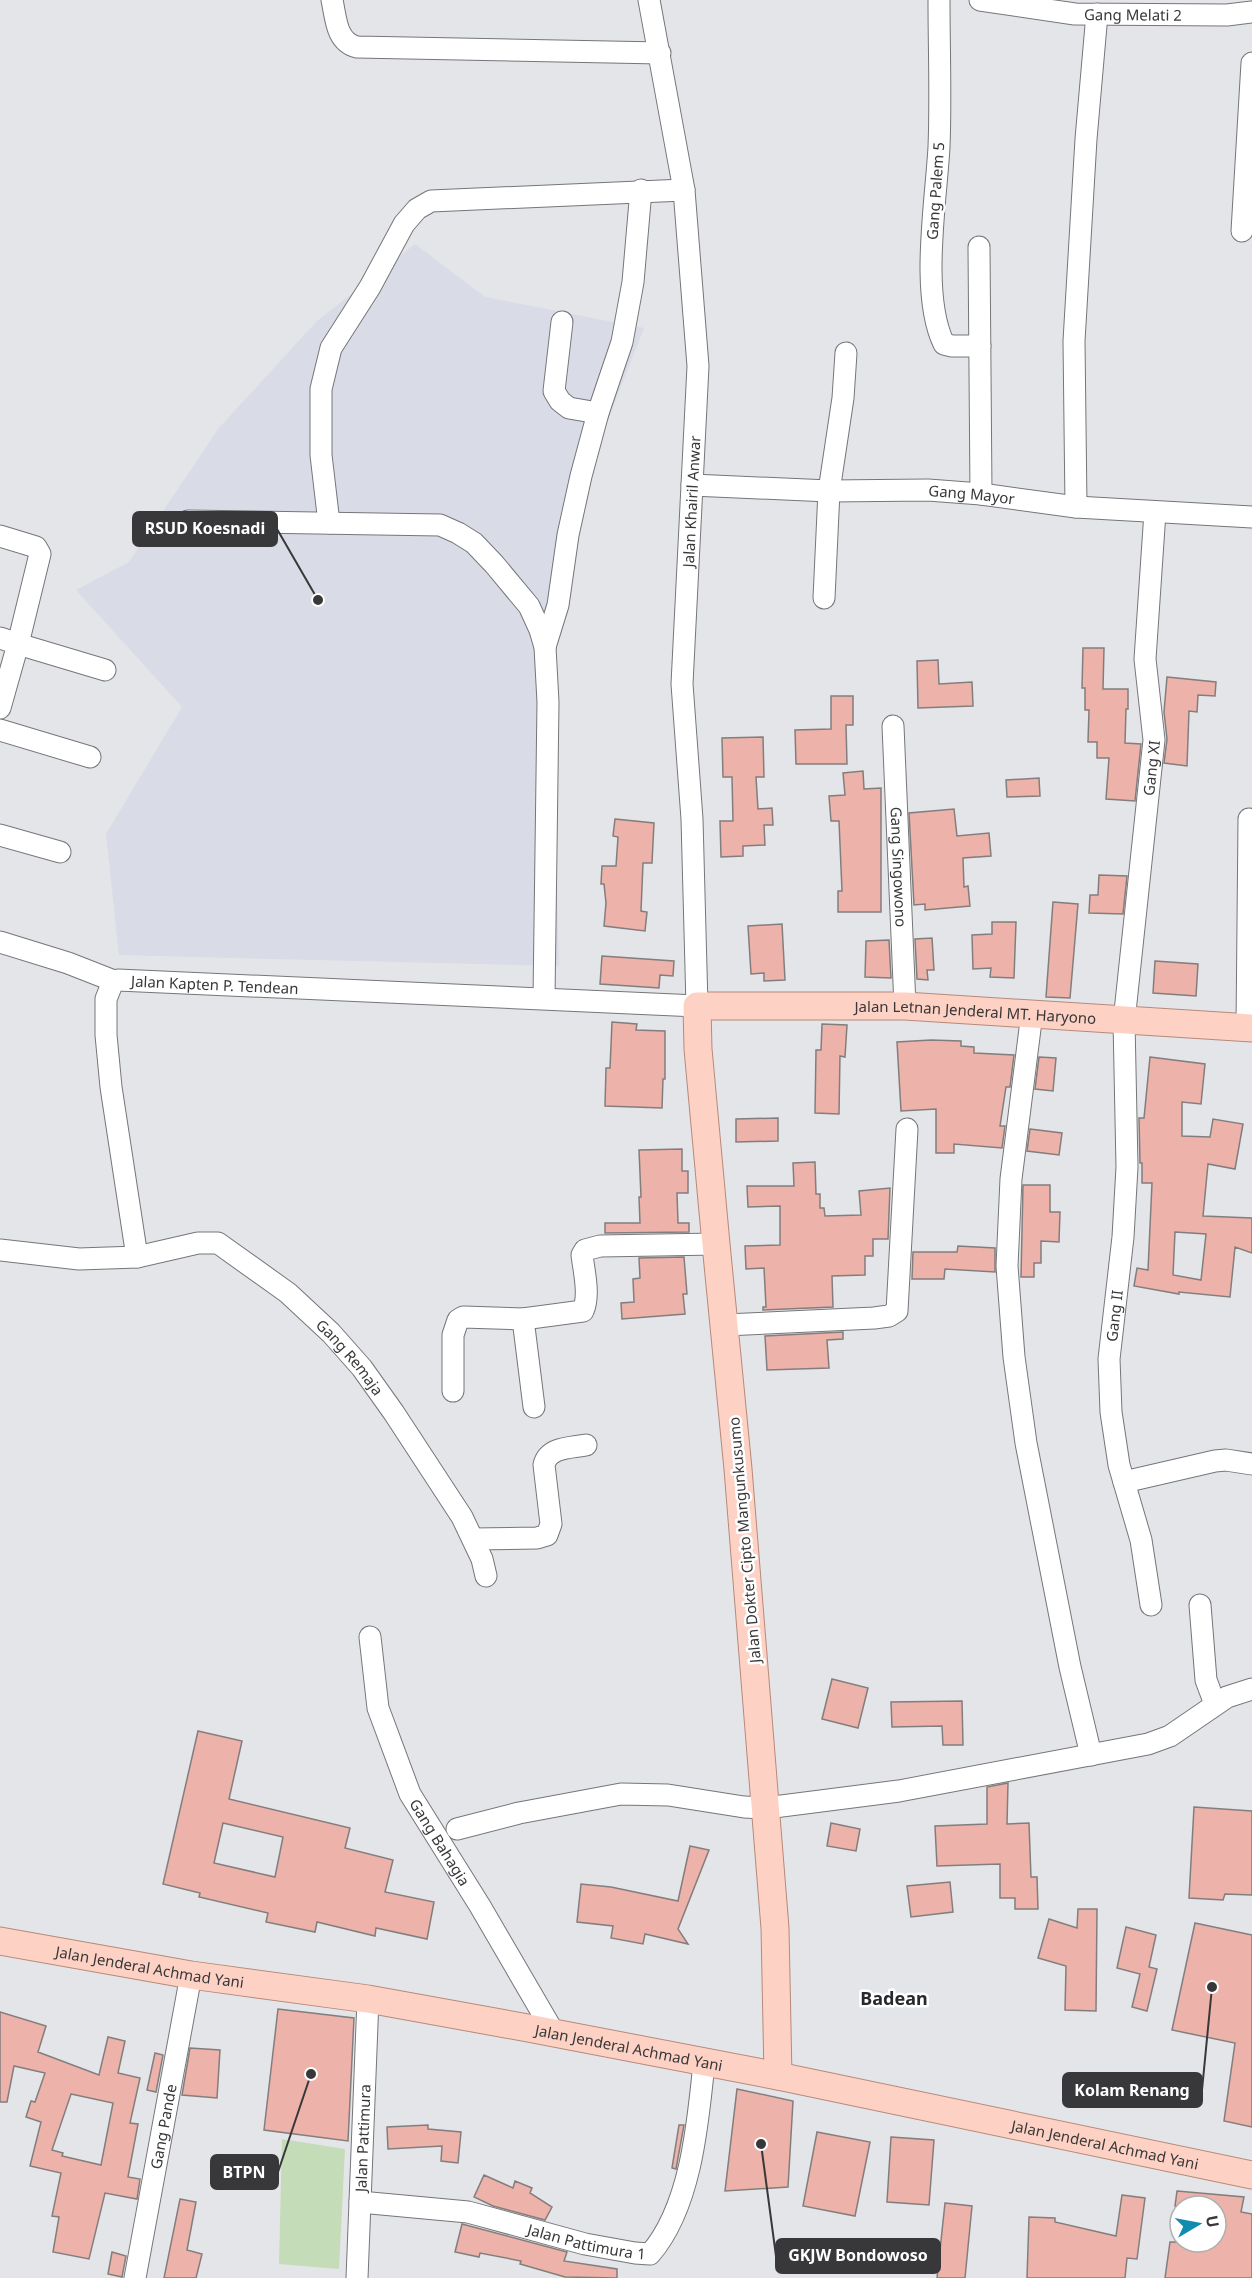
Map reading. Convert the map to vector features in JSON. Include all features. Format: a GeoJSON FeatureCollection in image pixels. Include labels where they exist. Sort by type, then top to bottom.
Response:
{"type":"FeatureCollection","features":[{"type":"Feature","properties":{"kind":"main road","name":"Jalan Letnan Jenderal MT. Haryono"},"geometry":{"type":"LineString","coordinates":[[697,1006],[905,1006],[1249,1028]]}},
{"type":"Feature","properties":{"kind":"main road","name":"Jalan Dokter Cipto Mangunkusumo"},"geometry":{"type":"LineString","coordinates":[[697,1006],[698,1049],[725,1325],[766,1808],[775,1928],[778,2076]]}},
{"type":"Feature","properties":{"kind":"main road","name":"Jalan Jenderal Achmad Yani"},"geometry":{"type":"LineString","coordinates":[[0,1941],[191,1975],[368,1999],[446,2013],[778,2076],[1252,2175]]}},
{"type":"Feature","properties":{"kind":"street"},"geometry":{"type":"LineString","coordinates":[[332,0],[339,32],[344,41],[357,47],[660,53]]}},
{"type":"Feature","properties":{"kind":"street","name":"Jalan Khairil Anwar"},"geometry":{"type":"LineString","coordinates":[[649,0],[684,190],[698,366],[682,684],[692,819],[697,1006]]}},
{"type":"Feature","properties":{"kind":"street","name":"Gang Palem 5"},"geometry":{"type":"LineString","coordinates":[[939,0],[939,146],[931,258],[934,305],[939,334],[944,344],[980,346]]}},
{"type":"Feature","properties":{"kind":"street","name":"Gang Melati 2"},"geometry":{"type":"LineString","coordinates":[[980,0],[1075,14],[1213,7],[1252,12]]}},
{"type":"Feature","properties":{"kind":"street"},"geometry":{"type":"LineString","coordinates":[[1076,507],[1074,341],[1086,139],[1097,14]]}},
{"type":"Feature","properties":{"kind":"street"},"geometry":{"type":"LineString","coordinates":[[1242,231],[1252,63]]}},
{"type":"Feature","properties":{"kind":"street"},"geometry":{"type":"LineString","coordinates":[[329,523],[321,455],[321,389],[331,348],[370,287],[404,224],[417,209],[431,201],[641,190],[684,190]]}},
{"type":"Feature","properties":{"kind":"street"},"geometry":{"type":"LineString","coordinates":[[544,647],[558,605],[575,505],[598,413],[622,342],[633,282],[641,190]]}},
{"type":"Feature","properties":{"kind":"street"},"geometry":{"type":"LineString","coordinates":[[979,247],[981,494]]}},
{"type":"Feature","properties":{"kind":"street"},"geometry":{"type":"LineString","coordinates":[[562,322],[554,391],[560,401],[569,408],[598,413]]}},
{"type":"Feature","properties":{"kind":"street"},"geometry":{"type":"LineString","coordinates":[[824,598],[829,491],[843,398],[846,353]]}},
{"type":"Feature","properties":{"kind":"street","name":"Gang Mayor"},"geometry":{"type":"LineString","coordinates":[[692,485],[829,491],[928,490],[981,494],[1076,507],[1252,517]]}},
{"type":"Feature","properties":{"kind":"street","name":"Gang XI"},"geometry":{"type":"LineString","coordinates":[[1124,1021],[1154,740],[1145,659],[1155,512]]}},
{"type":"Feature","properties":{"kind":"street"},"geometry":{"type":"LineString","coordinates":[[188,521],[440,525],[474,543],[529,606],[540,630],[544,647],[548,702],[544,998]]}},
{"type":"Feature","properties":{"kind":"street"},"geometry":{"type":"LineString","coordinates":[[0,536],[36,547],[40,554],[9,641],[0,708]]}},
{"type":"Feature","properties":{"kind":"street"},"geometry":{"type":"LineString","coordinates":[[9,641],[105,670]]}},
{"type":"Feature","properties":{"kind":"street","name":"Gang Singowono"},"geometry":{"type":"LineString","coordinates":[[893,726],[905,1006]]}},
{"type":"Feature","properties":{"kind":"street"},"geometry":{"type":"LineString","coordinates":[[0,730],[90,757]]}},
{"type":"Feature","properties":{"kind":"street"},"geometry":{"type":"LineString","coordinates":[[1249,819],[1249,1028]]}},
{"type":"Feature","properties":{"kind":"street"},"geometry":{"type":"LineString","coordinates":[[0,835],[60,852]]}},
{"type":"Feature","properties":{"kind":"street"},"geometry":{"type":"LineString","coordinates":[[0,942],[68,963],[106,978]]}},
{"type":"Feature","properties":{"kind":"street","name":"Jalan Kapten P. Tendean"},"geometry":{"type":"LineString","coordinates":[[137,1257],[111,1087],[106,978],[697,1006]]}},
{"type":"Feature","properties":{"kind":"street"},"geometry":{"type":"LineString","coordinates":[[1032,1013],[1011,1179],[1007,1266],[1014,1357],[1026,1443],[1070,1667],[1091,1755]]}},
{"type":"Feature","properties":{"kind":"street","name":"Gang II"},"geometry":{"type":"LineString","coordinates":[[1124,1021],[1127,1167],[1123,1237],[1109,1359],[1111,1412],[1124,1482],[1141,1540],[1151,1605]]}},
{"type":"Feature","properties":{"kind":"street"},"geometry":{"type":"LineString","coordinates":[[725,1325],[874,1318],[889,1316],[897,1311],[907,1130]]}},
{"type":"Feature","properties":{"kind":"street","name":"Gang Remaja"},"geometry":{"type":"LineString","coordinates":[[137,1257],[198,1243],[218,1243],[288,1293],[331,1333],[362,1368],[427,1462],[473,1539],[486,1576]]}},
{"type":"Feature","properties":{"kind":"street"},"geometry":{"type":"LineString","coordinates":[[453,1391],[453,1335],[458,1320],[463,1317],[523,1319],[582,1311],[585,1305],[585,1293],[582,1255],[590,1247],[716,1244]]}},
{"type":"Feature","properties":{"kind":"street"},"geometry":{"type":"LineString","coordinates":[[0,1250],[79,1259],[137,1257]]}},
{"type":"Feature","properties":{"kind":"street"},"geometry":{"type":"LineString","coordinates":[[523,1319],[534,1407]]}},
{"type":"Feature","properties":{"kind":"street"},"geometry":{"type":"LineString","coordinates":[[473,1539],[537,1538],[547,1534],[551,1524],[545,1459],[550,1453],[585,1445]]}},
{"type":"Feature","properties":{"kind":"street"},"geometry":{"type":"LineString","coordinates":[[1124,1482],[1215,1461],[1226,1460],[1252,1464]]}},
{"type":"Feature","properties":{"kind":"street"},"geometry":{"type":"LineString","coordinates":[[1200,1605],[1206,1680],[1215,1704]]}},
{"type":"Feature","properties":{"kind":"street","name":"Gang Bahagia"},"geometry":{"type":"LineString","coordinates":[[370,1637],[378,1708],[410,1794],[480,1906],[541,2031]]}},
{"type":"Feature","properties":{"kind":"street"},"geometry":{"type":"LineString","coordinates":[[457,1829],[519,1813],[621,1794],[668,1796],[766,1808],[899,1791],[1148,1744],[1170,1736],[1227,1697],[1252,1689]]}},
{"type":"Feature","properties":{"kind":"street","name":"Gang Pande"},"geometry":{"type":"LineString","coordinates":[[135,2278],[191,1975]]}},
{"type":"Feature","properties":{"kind":"street","name":"Jalan Pattimura"},"geometry":{"type":"LineString","coordinates":[[357,2278],[368,1999]]}},
{"type":"Feature","properties":{"kind":"street","name":"Jalan Pattimura 1"},"geometry":{"type":"LineString","coordinates":[[360,2202],[468,2212],[585,2244],[650,2254],[664,2238],[680,2205],[699,2120],[704,2063]]}},
{"type":"Feature","properties":{"kind":"shaded area"},"geometry":{"type":"Polygon","coordinates":[[[415,244],[485,297],[644,328],[601,438],[549,610],[559,966],[119,955],[106,834],[182,707],[76,590],[129,562],[218,429],[317,321],[415,244]]]}},
{"type":"Feature","properties":{"kind":"green space"},"geometry":{"type":"Polygon","coordinates":[[[282,2139],[345,2149],[339,2269],[279,2264],[282,2139]]]}},
{"type":"Feature","properties":{"kind":"building"},"geometry":{"type":"Polygon","coordinates":[[[1083,648],[1104,648],[1103,689],[1128,689],[1125,743],[1141,744],[1135,801],[1106,799],[1109,758],[1097,758],[1097,742],[1088,742],[1089,710],[1085,710],[1085,688],[1082,688],[1083,648]]]}},
{"type":"Feature","properties":{"kind":"building"},"geometry":{"type":"Polygon","coordinates":[[[938,660],[939,684],[972,682],[973,706],[918,708],[917,661],[938,660]]]}},
{"type":"Feature","properties":{"kind":"building"},"geometry":{"type":"Polygon","coordinates":[[[1167,677],[1216,682],[1215,696],[1198,695],[1197,712],[1189,711],[1187,766],[1164,763],[1167,739],[1164,712],[1167,677]]]}},
{"type":"Feature","properties":{"kind":"building"},"geometry":{"type":"Polygon","coordinates":[[[831,696],[853,696],[853,725],[846,725],[847,764],[796,764],[795,730],[831,729],[831,696]]]}},
{"type":"Feature","properties":{"kind":"building"},"geometry":{"type":"Polygon","coordinates":[[[763,737],[764,777],[756,777],[758,809],[772,808],[773,825],[764,825],[765,845],[743,846],[743,856],[721,857],[720,821],[733,821],[732,777],[723,777],[722,738],[763,737]]]}},
{"type":"Feature","properties":{"kind":"building"},"geometry":{"type":"Polygon","coordinates":[[[863,771],[864,789],[881,788],[881,912],[838,912],[838,891],[842,891],[839,821],[831,821],[829,796],[845,795],[843,773],[863,771]]]}},
{"type":"Feature","properties":{"kind":"building"},"geometry":{"type":"Polygon","coordinates":[[[1039,778],[1040,796],[1007,797],[1006,780],[1039,778]]]}},
{"type":"Feature","properties":{"kind":"building"},"geometry":{"type":"Polygon","coordinates":[[[954,809],[957,836],[989,833],[991,856],[963,858],[964,887],[968,886],[970,906],[925,910],[925,904],[914,905],[909,813],[954,809]]]}},
{"type":"Feature","properties":{"kind":"building"},"geometry":{"type":"Polygon","coordinates":[[[615,819],[654,823],[652,863],[643,863],[641,911],[647,912],[645,931],[604,926],[606,903],[604,884],[601,884],[602,866],[616,866],[618,837],[613,836],[615,819]]]}},
{"type":"Feature","properties":{"kind":"building"},"geometry":{"type":"Polygon","coordinates":[[[1099,875],[1127,876],[1123,914],[1089,913],[1090,895],[1098,895],[1099,875]]]}},
{"type":"Feature","properties":{"kind":"building"},"geometry":{"type":"Polygon","coordinates":[[[1053,902],[1078,904],[1070,998],[1046,997],[1053,902]]]}},
{"type":"Feature","properties":{"kind":"building"},"geometry":{"type":"Polygon","coordinates":[[[992,922],[1016,922],[1014,978],[990,977],[991,968],[973,969],[972,935],[992,934],[992,922]]]}},
{"type":"Feature","properties":{"kind":"building"},"geometry":{"type":"Polygon","coordinates":[[[782,924],[785,980],[764,981],[764,973],[751,974],[748,926],[782,924]]]}},
{"type":"Feature","properties":{"kind":"building"},"geometry":{"type":"Polygon","coordinates":[[[932,938],[934,970],[927,970],[928,980],[917,979],[915,939],[932,938]]]}},
{"type":"Feature","properties":{"kind":"building"},"geometry":{"type":"Polygon","coordinates":[[[889,940],[891,978],[865,977],[866,941],[889,940]]]}},
{"type":"Feature","properties":{"kind":"building"},"geometry":{"type":"Polygon","coordinates":[[[602,956],[674,961],[673,976],[660,975],[659,988],[600,984],[602,956]]]}},
{"type":"Feature","properties":{"kind":"building"},"geometry":{"type":"Polygon","coordinates":[[[1155,961],[1198,964],[1196,996],[1153,993],[1155,961]]]}},
{"type":"Feature","properties":{"kind":"building"},"geometry":{"type":"Polygon","coordinates":[[[612,1022],[637,1024],[636,1030],[665,1031],[665,1079],[663,1079],[662,1108],[605,1106],[606,1068],[610,1068],[612,1022]]]}},
{"type":"Feature","properties":{"kind":"building"},"geometry":{"type":"Polygon","coordinates":[[[822,1024],[847,1025],[845,1057],[840,1056],[839,1114],[815,1113],[816,1050],[821,1050],[822,1024]]]}},
{"type":"Feature","properties":{"kind":"building"},"geometry":{"type":"Polygon","coordinates":[[[961,1041],[961,1046],[974,1047],[974,1053],[1014,1055],[1010,1087],[1006,1087],[1000,1126],[1005,1126],[1002,1148],[954,1144],[954,1153],[936,1153],[936,1109],[901,1111],[897,1042],[961,1041]]]}},
{"type":"Feature","properties":{"kind":"building"},"geometry":{"type":"Polygon","coordinates":[[[1039,1057],[1056,1058],[1053,1091],[1035,1089],[1039,1057]]]}},
{"type":"Feature","properties":{"kind":"building"},"geometry":{"type":"Polygon","coordinates":[[[1150,1057],[1205,1064],[1201,1104],[1182,1102],[1182,1136],[1210,1137],[1213,1119],[1243,1124],[1235,1169],[1208,1164],[1203,1216],[1252,1218],[1252,1253],[1235,1247],[1230,1297],[1179,1292],[1179,1294],[1134,1286],[1137,1268],[1148,1270],[1152,1183],[1142,1183],[1139,1118],[1144,1118],[1150,1057]],[[1175,1232],[1173,1275],[1201,1280],[1206,1234],[1175,1232]]]}},
{"type":"Feature","properties":{"kind":"building"},"geometry":{"type":"Polygon","coordinates":[[[778,1118],[778,1141],[736,1142],[736,1119],[778,1118]]]}},
{"type":"Feature","properties":{"kind":"building"},"geometry":{"type":"Polygon","coordinates":[[[1030,1129],[1062,1133],[1059,1155],[1027,1151],[1030,1129]]]}},
{"type":"Feature","properties":{"kind":"building"},"geometry":{"type":"Polygon","coordinates":[[[682,1149],[682,1171],[688,1171],[688,1193],[677,1193],[678,1223],[689,1223],[689,1232],[605,1233],[605,1223],[640,1223],[639,1150],[682,1149]]]}},
{"type":"Feature","properties":{"kind":"building"},"geometry":{"type":"Polygon","coordinates":[[[815,1162],[816,1194],[820,1194],[820,1208],[824,1208],[825,1216],[861,1215],[859,1191],[890,1188],[888,1239],[873,1239],[873,1256],[865,1256],[865,1275],[832,1276],[833,1307],[763,1310],[763,1307],[766,1307],[764,1268],[746,1269],[745,1246],[780,1245],[780,1206],[748,1207],[747,1186],[794,1186],[793,1163],[815,1162]]]}},
{"type":"Feature","properties":{"kind":"building"},"geometry":{"type":"Polygon","coordinates":[[[1023,1185],[1050,1185],[1050,1212],[1060,1212],[1059,1242],[1041,1241],[1041,1263],[1034,1263],[1034,1277],[1021,1277],[1023,1185]]]}},
{"type":"Feature","properties":{"kind":"building"},"geometry":{"type":"Polygon","coordinates":[[[958,1246],[995,1248],[995,1272],[945,1269],[944,1279],[912,1279],[913,1252],[957,1252],[958,1246]]]}},
{"type":"Feature","properties":{"kind":"building"},"geometry":{"type":"Polygon","coordinates":[[[684,1257],[687,1294],[683,1294],[685,1314],[622,1319],[621,1303],[634,1302],[633,1279],[640,1278],[639,1258],[684,1257]]]}},
{"type":"Feature","properties":{"kind":"building"},"geometry":{"type":"Polygon","coordinates":[[[843,1332],[843,1339],[827,1340],[829,1368],[767,1370],[765,1336],[843,1332]]]}},
{"type":"Feature","properties":{"kind":"building"},"geometry":{"type":"Polygon","coordinates":[[[832,1679],[868,1688],[858,1728],[822,1719],[832,1679]]]}},
{"type":"Feature","properties":{"kind":"building"},"geometry":{"type":"Polygon","coordinates":[[[962,1701],[963,1745],[943,1745],[942,1726],[892,1727],[891,1702],[962,1701]]]}},
{"type":"Feature","properties":{"kind":"building"},"geometry":{"type":"Polygon","coordinates":[[[198,1731],[242,1741],[229,1799],[350,1828],[345,1848],[393,1860],[385,1892],[434,1902],[427,1939],[376,1928],[375,1936],[317,1922],[315,1932],[266,1922],[268,1913],[199,1897],[200,1893],[163,1884],[198,1731]],[[223,1823],[214,1863],[275,1877],[283,1837],[223,1823]]]}},
{"type":"Feature","properties":{"kind":"building"},"geometry":{"type":"Polygon","coordinates":[[[1008,1783],[1007,1824],[1029,1823],[1031,1877],[1037,1877],[1038,1909],[1015,1909],[1015,1898],[1000,1898],[1000,1864],[937,1866],[935,1826],[987,1824],[987,1787],[1008,1783]]]}},
{"type":"Feature","properties":{"kind":"building"},"geometry":{"type":"Polygon","coordinates":[[[1194,1807],[1252,1811],[1252,1895],[1225,1894],[1223,1900],[1189,1898],[1194,1807]]]}},
{"type":"Feature","properties":{"kind":"building"},"geometry":{"type":"Polygon","coordinates":[[[831,1823],[860,1829],[856,1851],[827,1846],[831,1823]]]}},
{"type":"Feature","properties":{"kind":"building"},"geometry":{"type":"Polygon","coordinates":[[[690,1846],[709,1850],[678,1929],[688,1944],[645,1934],[643,1944],[611,1938],[613,1926],[577,1922],[581,1884],[611,1887],[678,1901],[690,1846]]]}},
{"type":"Feature","properties":{"kind":"building"},"geometry":{"type":"Polygon","coordinates":[[[950,1882],[953,1912],[911,1917],[907,1886],[950,1882]]]}},
{"type":"Feature","properties":{"kind":"building"},"geometry":{"type":"Polygon","coordinates":[[[1078,1909],[1097,1909],[1096,2011],[1065,2010],[1066,1966],[1038,1958],[1049,1919],[1077,1928],[1078,1909]]]}},
{"type":"Feature","properties":{"kind":"building"},"geometry":{"type":"Polygon","coordinates":[[[1195,1923],[1252,1935],[1252,2127],[1224,2121],[1235,2043],[1172,2030],[1195,1923]]]}},
{"type":"Feature","properties":{"kind":"building"},"geometry":{"type":"Polygon","coordinates":[[[1126,1927],[1156,1935],[1149,1967],[1157,1969],[1147,2011],[1132,2007],[1140,1974],[1117,1968],[1126,1927]]]}},
{"type":"Feature","properties":{"kind":"building"},"geometry":{"type":"Polygon","coordinates":[[[278,2009],[354,2018],[348,2141],[264,2130],[278,2009]]]}},
{"type":"Feature","properties":{"kind":"building"},"geometry":{"type":"Polygon","coordinates":[[[0,2012],[46,2026],[38,2052],[99,2075],[108,2037],[125,2041],[118,2073],[140,2078],[130,2123],[138,2124],[128,2177],[140,2179],[137,2199],[105,2193],[89,2259],[53,2252],[59,2217],[52,2216],[61,2173],[30,2166],[41,2122],[26,2117],[31,2101],[35,2102],[45,2073],[14,2066],[7,2102],[0,2102],[0,2012]],[[71,2094],[52,2150],[63,2153],[62,2156],[101,2165],[113,2103],[71,2094]]]}},
{"type":"Feature","properties":{"kind":"building"},"geometry":{"type":"Polygon","coordinates":[[[190,2048],[220,2050],[217,2098],[182,2095],[190,2048]]]}},
{"type":"Feature","properties":{"kind":"building"},"geometry":{"type":"Polygon","coordinates":[[[155,2053],[163,2055],[156,2092],[147,2090],[155,2053]]]}},
{"type":"Feature","properties":{"kind":"building"},"geometry":{"type":"Polygon","coordinates":[[[737,2089],[793,2101],[788,2187],[725,2191],[737,2089]]]}},
{"type":"Feature","properties":{"kind":"building"},"geometry":{"type":"Polygon","coordinates":[[[428,2125],[428,2129],[461,2132],[458,2163],[441,2161],[442,2146],[388,2149],[387,2127],[428,2125]]]}},
{"type":"Feature","properties":{"kind":"building"},"geometry":{"type":"Polygon","coordinates":[[[679,2125],[684,2125],[676,2169],[672,2168],[679,2125]]]}},
{"type":"Feature","properties":{"kind":"building"},"geometry":{"type":"Polygon","coordinates":[[[817,2132],[870,2142],[855,2216],[803,2206],[817,2132]]]}},
{"type":"Feature","properties":{"kind":"building"},"geometry":{"type":"Polygon","coordinates":[[[891,2137],[934,2140],[929,2205],[887,2202],[891,2137]]]}},
{"type":"Feature","properties":{"kind":"building"},"geometry":{"type":"Polygon","coordinates":[[[484,2175],[513,2188],[515,2181],[532,2188],[530,2193],[552,2207],[545,2220],[493,2206],[474,2197],[484,2175]]]}},
{"type":"Feature","properties":{"kind":"building"},"geometry":{"type":"Polygon","coordinates":[[[1177,2191],[1210,2194],[1177,2194],[1177,2191]]]}},
{"type":"Feature","properties":{"kind":"building"},"geometry":{"type":"Polygon","coordinates":[[[1122,2195],[1145,2198],[1137,2259],[1127,2258],[1125,2278],[1027,2278],[1029,2217],[1055,2218],[1055,2222],[1116,2236],[1122,2195]]]}},
{"type":"Feature","properties":{"kind":"building"},"geometry":{"type":"Polygon","coordinates":[[[1228,2196],[1244,2197],[1241,2212],[1252,2214],[1252,2278],[1165,2278],[1168,2254],[1228,2254],[1228,2196]]]}},
{"type":"Feature","properties":{"kind":"building"},"geometry":{"type":"Polygon","coordinates":[[[180,2199],[196,2202],[187,2250],[202,2254],[196,2278],[164,2278],[180,2199]]]}},
{"type":"Feature","properties":{"kind":"building"},"geometry":{"type":"Polygon","coordinates":[[[945,2203],[972,2206],[965,2278],[937,2278],[945,2203]]]}},
{"type":"Feature","properties":{"kind":"building"},"geometry":{"type":"Polygon","coordinates":[[[462,2224],[567,2252],[564,2261],[617,2269],[617,2278],[565,2277],[520,2264],[521,2261],[480,2253],[479,2257],[455,2252],[462,2224]]]}},
{"type":"Feature","properties":{"kind":"building"},"geometry":{"type":"Polygon","coordinates":[[[112,2252],[126,2256],[122,2277],[108,2274],[112,2252]]]}},
{"type":"Feature","properties":{"kind":"place","name":"RSUD Koesnadi"},"geometry":{"type":"Point","coordinates":[318,600]}},
{"type":"Feature","properties":{"kind":"place","name":"Kolam Renang"},"geometry":{"type":"Point","coordinates":[1212,1987]}},
{"type":"Feature","properties":{"kind":"place","name":"BTPN"},"geometry":{"type":"Point","coordinates":[311,2074]}},
{"type":"Feature","properties":{"kind":"place","name":"GKJW Bondowoso"},"geometry":{"type":"Point","coordinates":[761,2144]}},
{"type":"Feature","properties":{"kind":"district","name":"Badean"},"geometry":{"type":"Point","coordinates":[894,1998]}}]}
